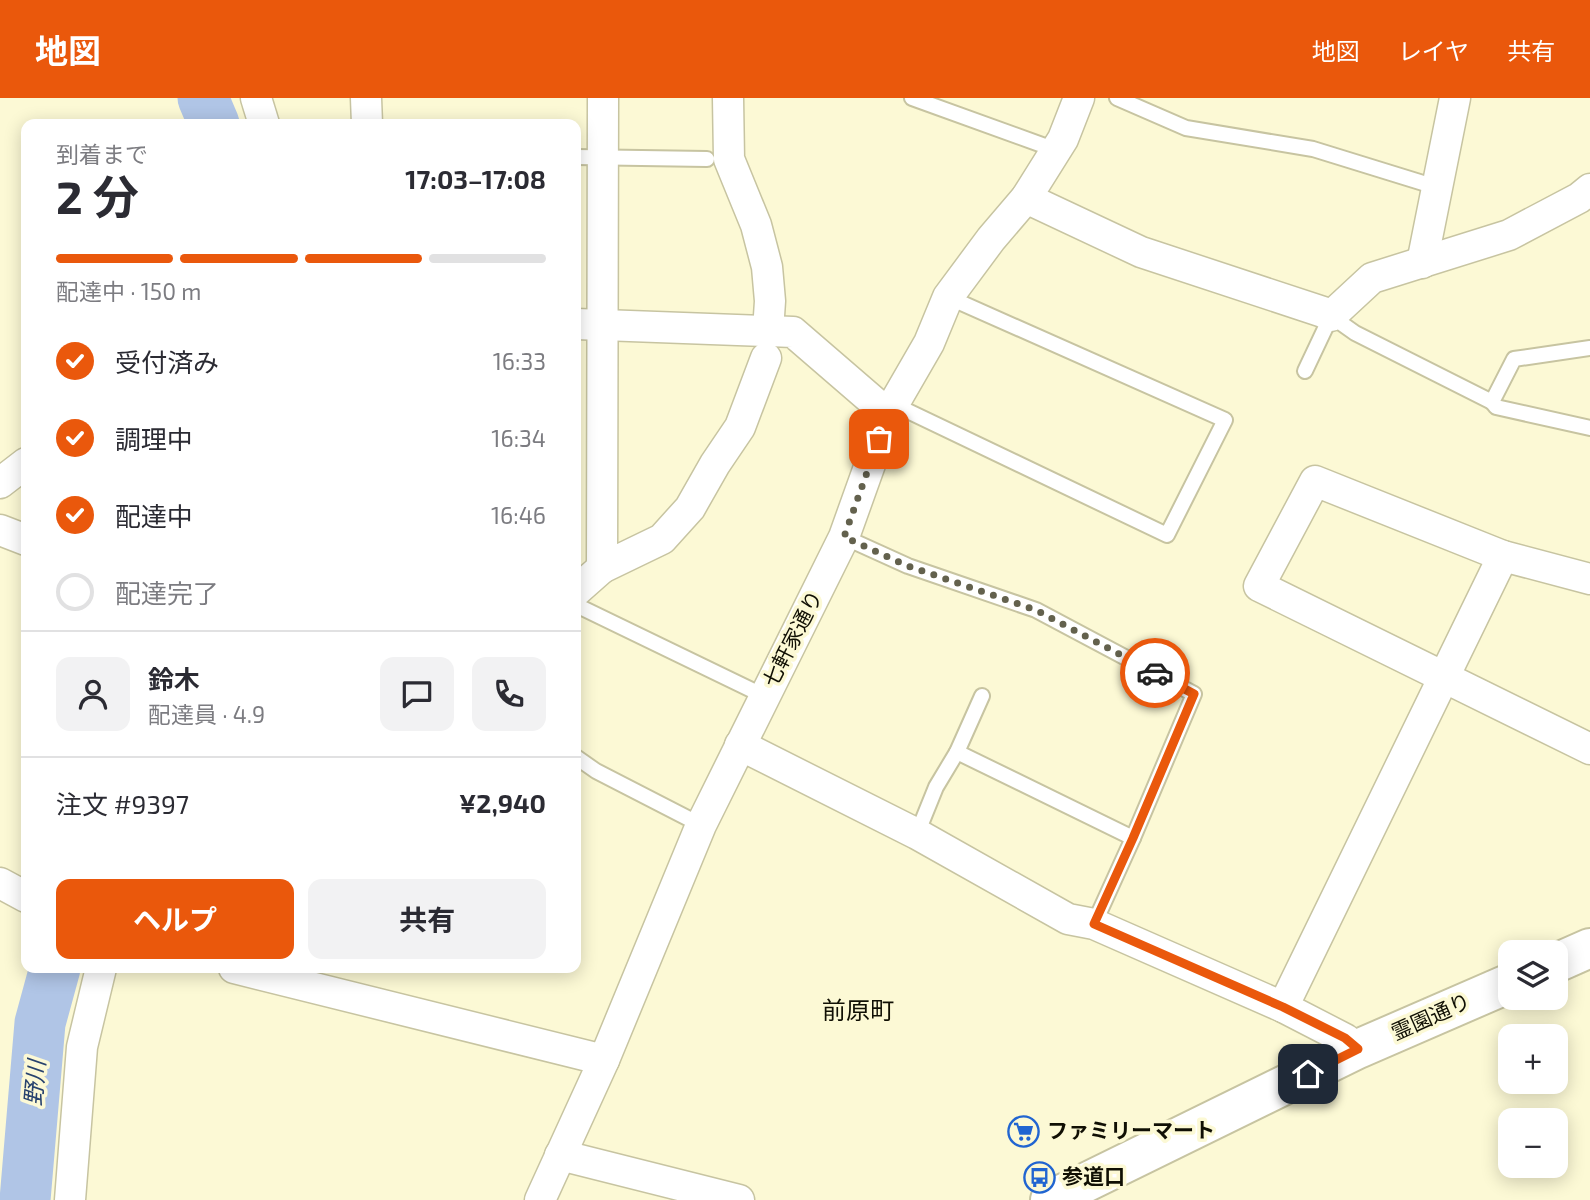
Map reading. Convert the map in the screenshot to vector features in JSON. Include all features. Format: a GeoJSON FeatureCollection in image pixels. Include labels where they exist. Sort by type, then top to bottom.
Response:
{"type":"FeatureCollection","features":[{"type":"Feature","properties":{"kind":"street"},"geometry":{"type":"LineString","coordinates":[[256,98],[262,119]]}},
{"type":"Feature","properties":{"kind":"street"},"geometry":{"type":"LineString","coordinates":[[366,98],[367,119]]}},
{"type":"Feature","properties":{"kind":"street"},"geometry":{"type":"LineString","coordinates":[[602,568],[589,324],[590,158],[603,98]]}},
{"type":"Feature","properties":{"kind":"street"},"geometry":{"type":"LineString","coordinates":[[581,587],[602,568],[662,539],[690,508],[740,427],[767,344],[770,301],[767,267],[756,225],[729,159],[728,98]]}},
{"type":"Feature","properties":{"kind":"street","name":"七軒家通り"},"geometry":{"type":"LineString","coordinates":[[540,1200],[648,959],[701,825],[844,537],[890,409],[929,343],[948,297],[991,239],[1027,198],[1056,150],[1079,98]]}},
{"type":"Feature","properties":{"kind":"street"},"geometry":{"type":"LineString","coordinates":[[1422,263],[1455,98]]}},
{"type":"Feature","properties":{"kind":"street"},"geometry":{"type":"LineString","coordinates":[[1027,198],[1141,252],[1331,316],[1372,278],[1509,235],[1579,198],[1590,189]]}},
{"type":"Feature","properties":{"kind":"street"},"geometry":{"type":"LineString","coordinates":[[589,324],[767,344],[793,332],[890,409]]}},
{"type":"Feature","properties":{"kind":"street"},"geometry":{"type":"LineString","coordinates":[[0,483],[21,467]]}},
{"type":"Feature","properties":{"kind":"street"},"geometry":{"type":"LineString","coordinates":[[1590,579],[1503,556],[1315,481],[1259,586],[1590,749]]}},
{"type":"Feature","properties":{"kind":"street"},"geometry":{"type":"LineString","coordinates":[[0,530],[21,538]]}},
{"type":"Feature","properties":{"kind":"street"},"geometry":{"type":"LineString","coordinates":[[1283,1007],[1503,556]]}},
{"type":"Feature","properties":{"kind":"street"},"geometry":{"type":"LineString","coordinates":[[740,745],[917,834],[1068,919],[1094,924],[1283,1007],[1345,1038],[1358,1049]]}},
{"type":"Feature","properties":{"kind":"street"},"geometry":{"type":"LineString","coordinates":[[1568,958],[1590,948]]}},
{"type":"Feature","properties":{"kind":"street"},"geometry":{"type":"LineString","coordinates":[[70,1200],[82,1047],[100,973]]}},
{"type":"Feature","properties":{"kind":"street"},"geometry":{"type":"LineString","coordinates":[[254,973],[604,1060]]}},
{"type":"Feature","properties":{"kind":"street","name":"霊園通り"},"geometry":{"type":"LineString","coordinates":[[1050,1200],[1358,1049],[1498,988]]}},
{"type":"Feature","properties":{"kind":"street"},"geometry":{"type":"LineString","coordinates":[[560,1155],[739,1200]]}},
{"type":"Feature","properties":{"kind":"lane"},"geometry":{"type":"LineString","coordinates":[[912,98],[1056,150]]}},
{"type":"Feature","properties":{"kind":"lane"},"geometry":{"type":"LineString","coordinates":[[1117,98],[1186,128],[1313,149],[1436,187]]}},
{"type":"Feature","properties":{"kind":"lane"},"geometry":{"type":"LineString","coordinates":[[590,158],[707,159]]}},
{"type":"Feature","properties":{"kind":"lane"},"geometry":{"type":"LineString","coordinates":[[890,409],[1167,535],[1225,420],[948,297]]}},
{"type":"Feature","properties":{"kind":"lane"},"geometry":{"type":"LineString","coordinates":[[1305,371],[1331,316],[1355,333],[1492,402],[1496,407],[1590,428]]}},
{"type":"Feature","properties":{"kind":"lane"},"geometry":{"type":"LineString","coordinates":[[1492,402],[1514,359],[1590,348]]}},
{"type":"Feature","properties":{"kind":"lane"},"geometry":{"type":"LineString","coordinates":[[844,537],[908,566],[1036,610],[1194,694],[1094,924]]}},
{"type":"Feature","properties":{"kind":"lane"},"geometry":{"type":"LineString","coordinates":[[581,607],[764,696]]}},
{"type":"Feature","properties":{"kind":"lane"},"geometry":{"type":"LineString","coordinates":[[917,834],[936,787],[957,752],[982,696]]}},
{"type":"Feature","properties":{"kind":"lane"},"geometry":{"type":"LineString","coordinates":[[957,752],[1133,838]]}},
{"type":"Feature","properties":{"kind":"lane"},"geometry":{"type":"LineString","coordinates":[[581,760],[596,771],[701,825]]}},
{"type":"Feature","properties":{"kind":"waterway","name":"野川"},"geometry":{"type":"LineString","coordinates":[[203,98],[212,119]]}},
{"type":"Feature","properties":{"kind":"waterway","name":"野川"},"geometry":{"type":"LineString","coordinates":[[25,1200],[40,1023],[54,973]]}},
{"type":"Feature","properties":{"kind":"way so far"},"geometry":{"type":"LineString","coordinates":[[879,439],[844,537],[908,566],[1036,610],[1155,673]]}},
{"type":"Feature","properties":{"kind":"place","name":"ファミリーマート"},"geometry":{"type":"Point","coordinates":[1024,1131]}},
{"type":"Feature","properties":{"kind":"place","name":"参道口"},"geometry":{"type":"Point","coordinates":[1039,1177]}},
{"type":"Feature","properties":{"kind":"district","name":"前原町"},"geometry":{"type":"Point","coordinates":[858,1011]}},
{"type":"Feature","properties":{"kind":"route"},"geometry":{"type":"LineString","coordinates":[[1155,673],[1194,694],[1094,924],[1283,1007],[1345,1038],[1358,1049],[1308,1074]]}}]}
